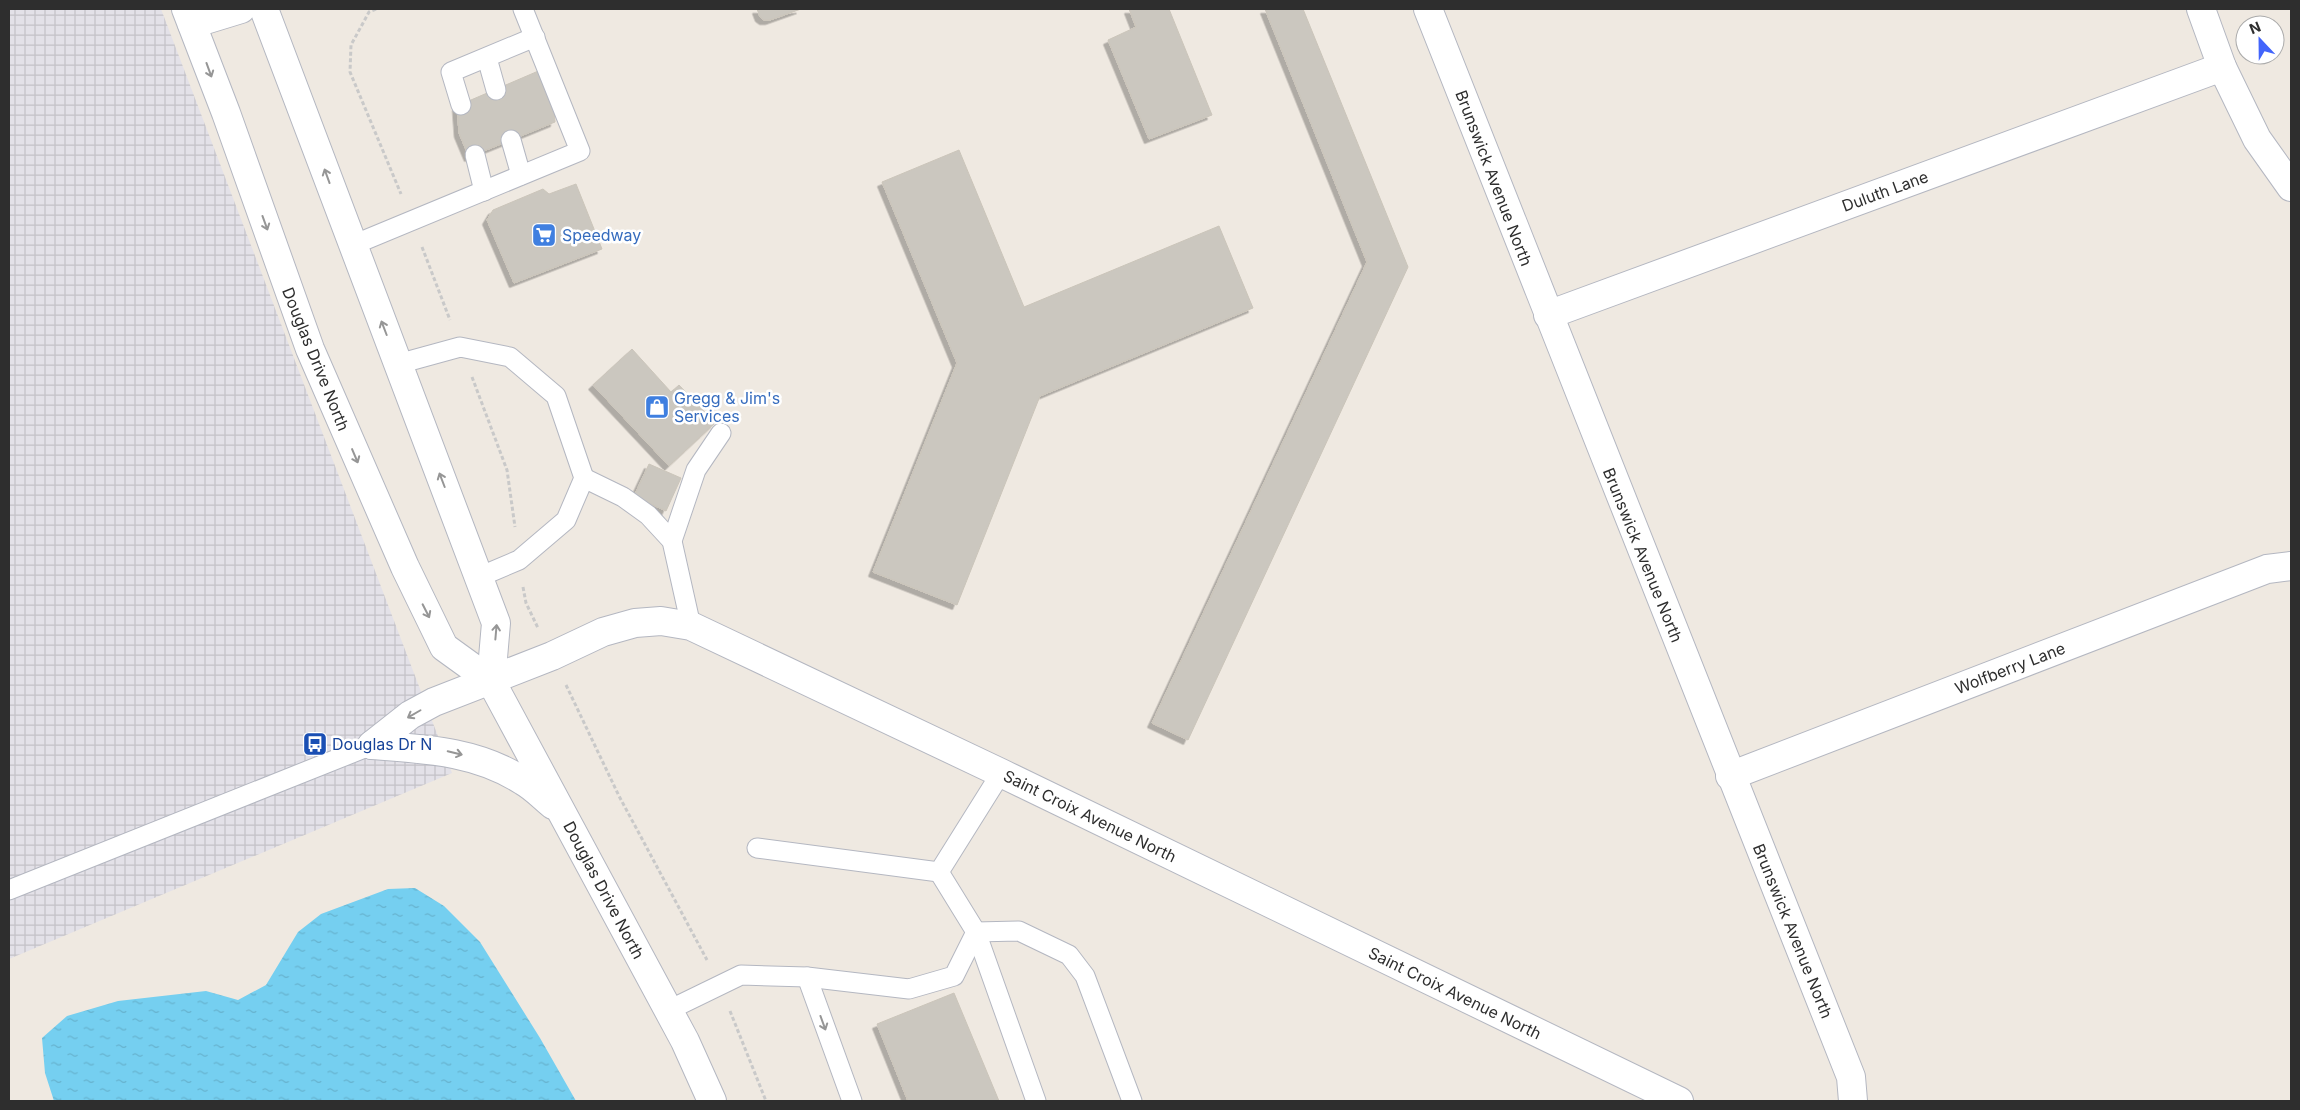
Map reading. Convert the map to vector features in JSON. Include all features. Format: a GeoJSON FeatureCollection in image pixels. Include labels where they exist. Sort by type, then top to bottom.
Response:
{"type":"FeatureCollection","features":[{"type":"Feature","properties":{"kind":"street"},"geometry":{"type":"LineString","coordinates":[[189,17],[241,9]]}},
{"type":"Feature","properties":{"kind":"street"},"geometry":{"type":"LineString","coordinates":[[264,9],[496,623],[491,681]]}},
{"type":"Feature","properties":{"kind":"street","name":"Brunswick Avenue North"},"geometry":{"type":"LineString","coordinates":[[1428,9],[1730,776],[1851,1077],[1853,1101]]}},
{"type":"Feature","properties":{"kind":"street"},"geometry":{"type":"LineString","coordinates":[[2200,9],[2222,67],[2257,139],[2291,186]]}},
{"type":"Feature","properties":{"kind":"street","name":"Douglas Drive North"},"geometry":{"type":"LineString","coordinates":[[189,17],[310,348],[401,559],[444,647],[491,681],[668,1010],[712,1101]]}},
{"type":"Feature","properties":{"kind":"street","name":"Duluth Lane"},"geometry":{"type":"LineString","coordinates":[[1548,315],[2222,67]]}},
{"type":"Feature","properties":{"kind":"street","name":"Wolfberry Lane"},"geometry":{"type":"LineString","coordinates":[[1730,776],[2267,569],[2291,566]]}},
{"type":"Feature","properties":{"kind":"street","name":"Saint Croix Avenue North"},"geometry":{"type":"LineString","coordinates":[[372,745],[410,715],[434,702],[491,681],[604,632],[635,623],[660,621],[691,626],[1002,772],[1675,1100]]}},
{"type":"Feature","properties":{"kind":"street"},"geometry":{"type":"LineString","coordinates":[[372,745],[448,752],[483,760],[524,781],[564,814]]}},
{"type":"Feature","properties":{"kind":"lane"},"geometry":{"type":"LineString","coordinates":[[353,245],[580,151],[523,9]]}},
{"type":"Feature","properties":{"kind":"lane"},"geometry":{"type":"LineString","coordinates":[[461,104],[451,72],[535,37]]}},
{"type":"Feature","properties":{"kind":"lane"},"geometry":{"type":"LineString","coordinates":[[487,58],[496,90]]}},
{"type":"Feature","properties":{"kind":"lane"},"geometry":{"type":"LineString","coordinates":[[511,140],[521,175]]}},
{"type":"Feature","properties":{"kind":"lane"},"geometry":{"type":"LineString","coordinates":[[475,155],[484,190]]}},
{"type":"Feature","properties":{"kind":"lane"},"geometry":{"type":"LineString","coordinates":[[398,364],[460,347],[510,357],[556,396],[584,478],[566,520],[519,560],[479,577]]}},
{"type":"Feature","properties":{"kind":"lane"},"geometry":{"type":"LineString","coordinates":[[672,541],[696,470],[721,433]]}},
{"type":"Feature","properties":{"kind":"lane"},"geometry":{"type":"LineString","coordinates":[[584,478],[629,502],[648,515],[672,541],[691,626]]}},
{"type":"Feature","properties":{"kind":"lane"},"geometry":{"type":"LineString","coordinates":[[9,890],[372,745]]}},
{"type":"Feature","properties":{"kind":"lane"},"geometry":{"type":"LineString","coordinates":[[939,872],[1002,772]]}},
{"type":"Feature","properties":{"kind":"lane"},"geometry":{"type":"LineString","coordinates":[[757,848],[939,872]]}},
{"type":"Feature","properties":{"kind":"lane"},"geometry":{"type":"LineString","coordinates":[[939,872],[976,932],[1036,1101]]}},
{"type":"Feature","properties":{"kind":"lane"},"geometry":{"type":"LineString","coordinates":[[976,932],[1019,931],[1069,955],[1085,976],[1132,1101]]}},
{"type":"Feature","properties":{"kind":"lane"},"geometry":{"type":"LineString","coordinates":[[668,1010],[741,975],[807,977],[908,989],[954,976],[976,932]]}},
{"type":"Feature","properties":{"kind":"lane"},"geometry":{"type":"LineString","coordinates":[[807,977],[852,1101]]}},
{"type":"Feature","properties":{"kind":"path"},"geometry":{"type":"LineString","coordinates":[[369,12],[376,9]]}},
{"type":"Feature","properties":{"kind":"shaded area"},"geometry":{"type":"Polygon","coordinates":[[[9,9],[161,9],[452,773],[9,959],[9,9]]]}},
{"type":"Feature","properties":{"kind":"water"},"geometry":{"type":"Polygon","coordinates":[[[415,888],[444,906],[480,942],[540,1038],[576,1101],[54,1101],[45,1073],[42,1038],[67,1016],[118,1001],[206,991],[238,1000],[266,985],[298,932],[321,914],[388,889],[415,888]]]}},
{"type":"Feature","properties":{"kind":"building"},"geometry":{"type":"Polygon","coordinates":[[[757,9],[801,9],[770,20],[764,20],[760,17],[757,9]]]}},
{"type":"Feature","properties":{"kind":"building"},"geometry":{"type":"Polygon","coordinates":[[[1129,9],[1169,9],[1212,115],[1149,139],[1108,40],[1136,27],[1129,9]]]}},
{"type":"Feature","properties":{"kind":"building"},"geometry":{"type":"Polygon","coordinates":[[[1265,9],[1303,9],[1408,267],[1188,740],[1152,723],[1367,262],[1265,9]]]}},
{"type":"Feature","properties":{"kind":"building"},"geometry":{"type":"Polygon","coordinates":[[[543,69],[553,95],[555,122],[469,157],[459,133],[457,106],[543,69]]]}},
{"type":"Feature","properties":{"kind":"building"},"geometry":{"type":"Polygon","coordinates":[[[959,150],[1024,307],[1219,226],[1253,308],[1040,396],[957,605],[873,572],[957,363],[882,182],[959,150]]]}},
{"type":"Feature","properties":{"kind":"building","name":"Speedway"},"geometry":{"type":"Polygon","coordinates":[[[576,184],[602,249],[514,283],[487,220],[493,210],[543,189],[549,194],[576,184]]]}},
{"type":"Feature","properties":{"kind":"building","name":"Gregg & Jim's Services"},"geometry":{"type":"Polygon","coordinates":[[[632,349],[671,392],[679,385],[715,423],[669,466],[593,385],[632,349]]]}},
{"type":"Feature","properties":{"kind":"building"},"geometry":{"type":"Polygon","coordinates":[[[649,464],[681,478],[666,511],[634,496],[649,464]]]}},
{"type":"Feature","properties":{"kind":"building"},"geometry":{"type":"Polygon","coordinates":[[[954,993],[999,1101],[908,1101],[877,1024],[954,993]]]}},
{"type":"Feature","properties":{"kind":"place","name":"Speedway"},"geometry":{"type":"Point","coordinates":[544,235]}},
{"type":"Feature","properties":{"kind":"place","name":"Gregg & Jim's Services"},"geometry":{"type":"Point","coordinates":[657,407]}},
{"type":"Feature","properties":{"kind":"place","name":"Douglas Dr N"},"geometry":{"type":"Point","coordinates":[315,744]}}]}
